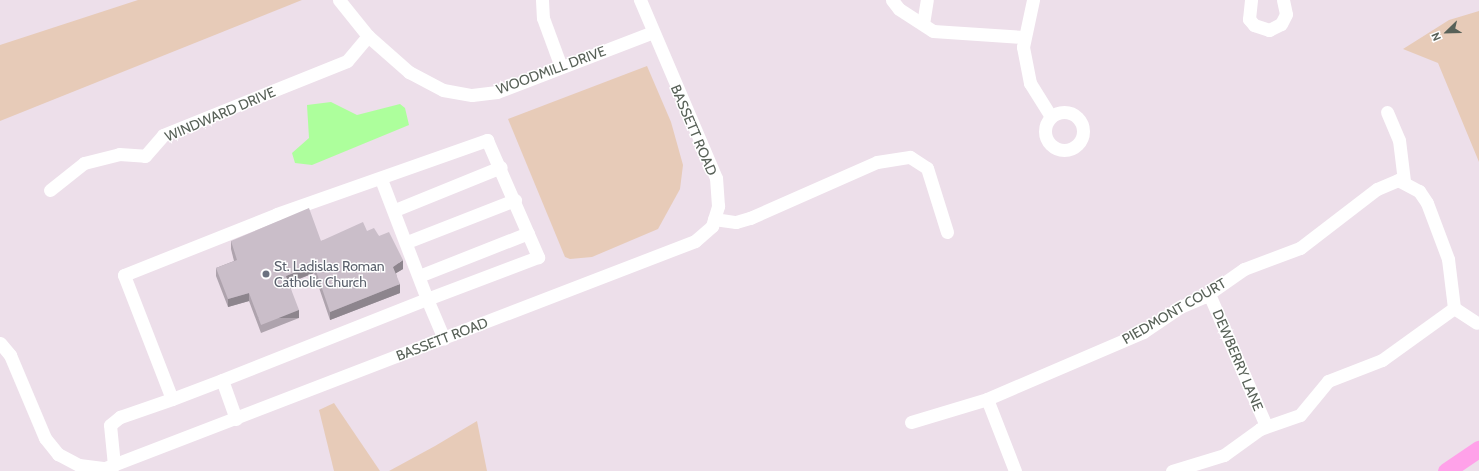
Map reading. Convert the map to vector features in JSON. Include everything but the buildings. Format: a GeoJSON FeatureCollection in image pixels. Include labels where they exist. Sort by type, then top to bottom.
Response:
{"type":"FeatureCollection","features":[{"type":"Feature","properties":{"kind":"main road"},"geometry":{"type":"LineString","coordinates":[[1446,471],[1479,449]]}},
{"type":"Feature","properties":{"kind":"street","name":"WOODMILL DRIVE"},"geometry":{"type":"LineString","coordinates":[[339,0],[368,36],[409,72],[457,93],[497,92],[653,32]]}},
{"type":"Feature","properties":{"kind":"street"},"geometry":{"type":"LineString","coordinates":[[542,0],[542,18],[561,67]]}},
{"type":"Feature","properties":{"kind":"street","name":"BASSETT ROAD"},"geometry":{"type":"LineString","coordinates":[[0,343],[10,355],[45,438],[58,454],[78,465],[105,468],[236,419],[695,241],[714,219],[718,206],[716,178],[640,0]]}},
{"type":"Feature","properties":{"kind":"street"},"geometry":{"type":"LineString","coordinates":[[892,0],[899,9],[933,31],[1023,37]]}},
{"type":"Feature","properties":{"kind":"street"},"geometry":{"type":"LineString","coordinates":[[923,24],[927,0]]}},
{"type":"Feature","properties":{"kind":"street"},"geometry":{"type":"LineString","coordinates":[[1033,0],[1023,37],[1030,83],[1051,116]]}},
{"type":"Feature","properties":{"kind":"street"},"geometry":{"type":"LineString","coordinates":[[1250,0],[1249,19],[1254,26],[1269,30],[1281,24],[1286,14],[1283,0]]}},
{"type":"Feature","properties":{"kind":"street","name":"WINDWARD DRIVE"},"geometry":{"type":"LineString","coordinates":[[50,190],[84,163],[119,154],[145,156],[163,136],[347,61],[368,36]]}},
{"type":"Feature","properties":{"kind":"street"},"geometry":{"type":"LineString","coordinates":[[1387,112],[1399,140],[1404,181],[1419,191],[1448,258],[1454,308]]}},
{"type":"Feature","properties":{"kind":"street"},"geometry":{"type":"LineString","coordinates":[[114,465],[110,424],[120,417],[172,399],[222,380],[538,257],[501,167],[487,140],[381,179],[277,214],[124,275],[172,399]]}},
{"type":"Feature","properties":{"kind":"street"},"geometry":{"type":"LineString","coordinates":[[714,219],[736,222],[750,218],[877,162],[910,157],[926,168],[947,232]]}},
{"type":"Feature","properties":{"kind":"street"},"geometry":{"type":"LineString","coordinates":[[395,210],[501,167]]}},
{"type":"Feature","properties":{"kind":"street"},"geometry":{"type":"LineString","coordinates":[[381,179],[395,210],[427,299],[444,338]]}},
{"type":"Feature","properties":{"kind":"street","name":"PIEDMONT COURT"},"geometry":{"type":"LineString","coordinates":[[911,422],[987,399],[1143,332],[1180,307],[1209,294],[1244,269],[1273,261],[1300,248],[1377,189],[1404,181]]}},
{"type":"Feature","properties":{"kind":"street"},"geometry":{"type":"LineString","coordinates":[[407,242],[515,200]]}},
{"type":"Feature","properties":{"kind":"street"},"geometry":{"type":"LineString","coordinates":[[419,276],[528,233]]}},
{"type":"Feature","properties":{"kind":"street","name":"DEWBERRY LANE"},"geometry":{"type":"LineString","coordinates":[[1209,294],[1266,426]]}},
{"type":"Feature","properties":{"kind":"street"},"geometry":{"type":"LineString","coordinates":[[1454,308],[1477,323]]}},
{"type":"Feature","properties":{"kind":"street"},"geometry":{"type":"LineString","coordinates":[[1172,471],[1224,455],[1266,426],[1300,415],[1328,381],[1382,360],[1454,308]]}},
{"type":"Feature","properties":{"kind":"street"},"geometry":{"type":"LineString","coordinates":[[222,380],[236,419]]}},
{"type":"Feature","properties":{"kind":"street"},"geometry":{"type":"LineString","coordinates":[[987,399],[1015,471]]}},
{"type":"Feature","properties":{"kind":"shaded area"},"geometry":{"type":"Polygon","coordinates":[[[138,0],[302,0],[0,121],[0,45],[138,0]]]}},
{"type":"Feature","properties":{"kind":"shaded area"},"geometry":{"type":"Polygon","coordinates":[[[1479,11],[1479,162],[1438,63],[1403,49],[1449,20],[1479,11]]]}},
{"type":"Feature","properties":{"kind":"shaded area"},"geometry":{"type":"Polygon","coordinates":[[[647,66],[671,122],[683,165],[680,189],[658,229],[592,257],[570,259],[565,257],[508,119],[647,66]]]}},
{"type":"Feature","properties":{"kind":"shaded area"},"geometry":{"type":"Polygon","coordinates":[[[331,102],[357,115],[400,104],[405,108],[409,125],[312,165],[295,163],[292,153],[309,138],[307,105],[331,102]]]}},
{"type":"Feature","properties":{"kind":"shaded area"},"geometry":{"type":"Polygon","coordinates":[[[334,403],[380,471],[334,471],[319,410],[334,403]]]}},
{"type":"Feature","properties":{"kind":"shaded area"},"geometry":{"type":"Polygon","coordinates":[[[477,421],[487,471],[389,471],[435,446],[477,421]]]}},
{"type":"Feature","properties":{"kind":"place","name":"St. Ladislas Roman Catholic Church"},"geometry":{"type":"Point","coordinates":[266,274]}}]}
